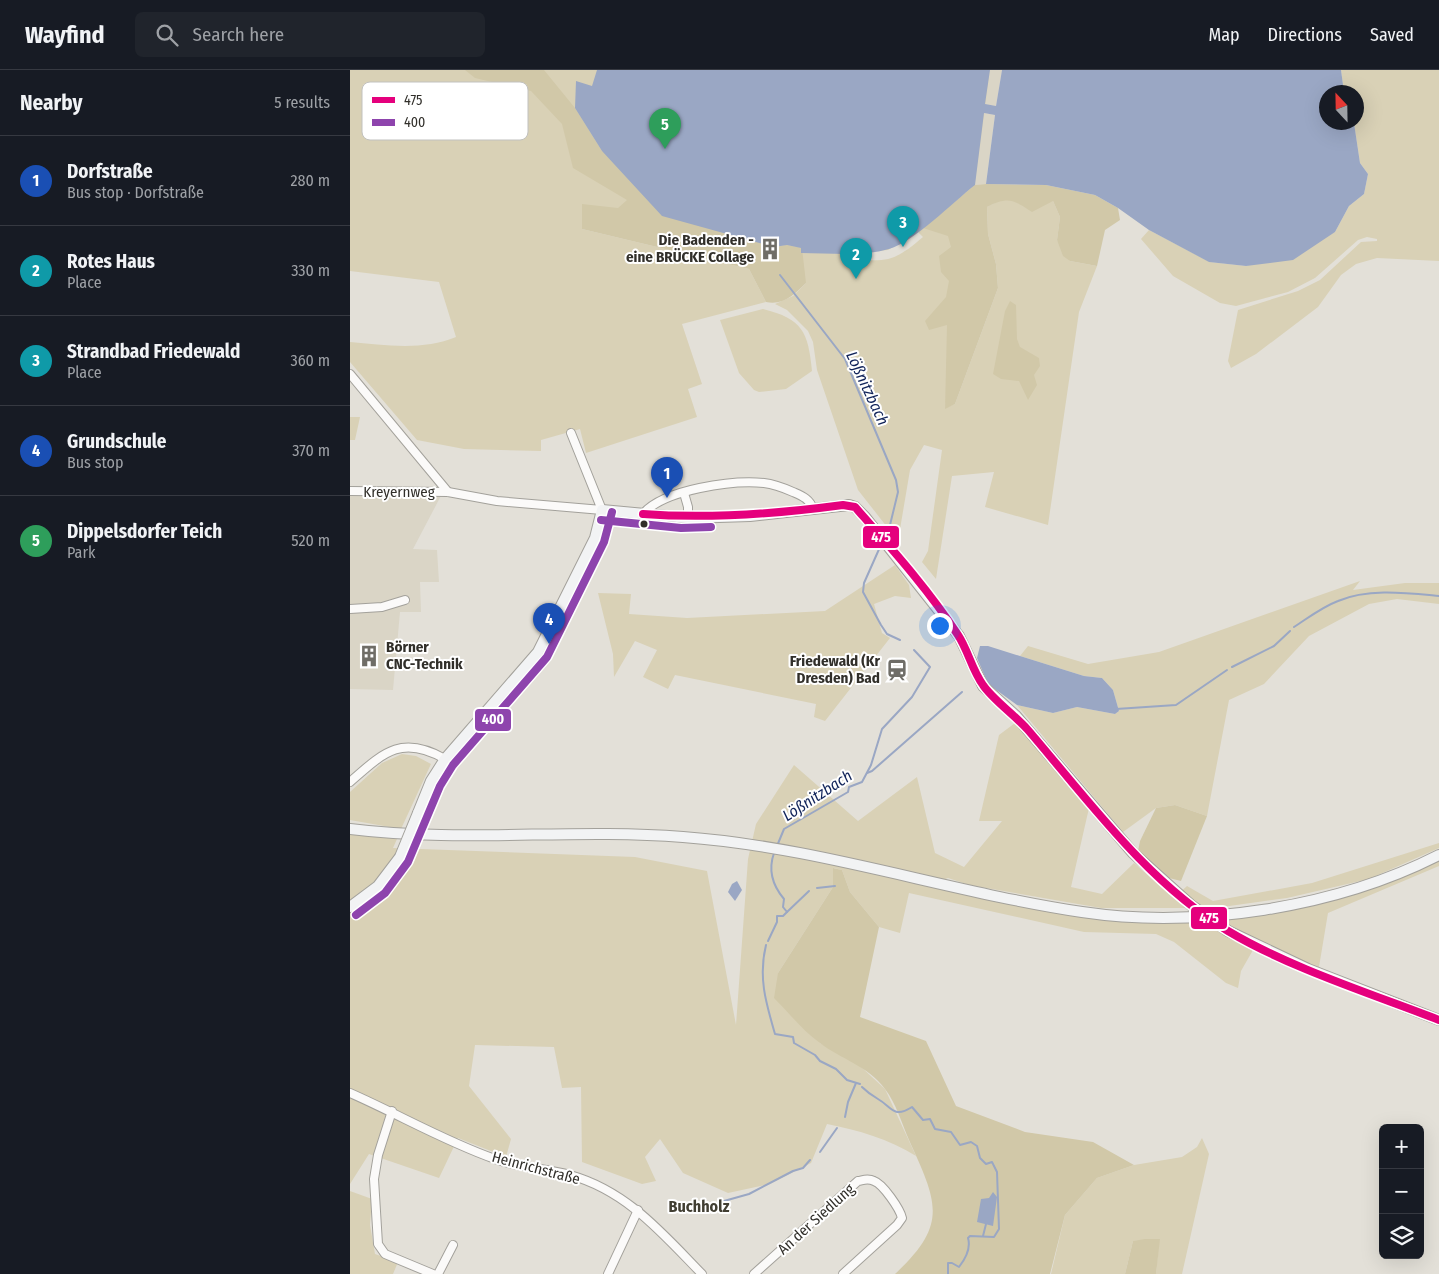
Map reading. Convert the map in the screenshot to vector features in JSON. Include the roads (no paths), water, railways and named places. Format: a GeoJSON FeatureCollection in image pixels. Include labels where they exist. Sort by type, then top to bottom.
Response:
{"type":"FeatureCollection","features":[{"type":"Feature","properties":{"kind":"street"},"geometry":{"type":"LineString","coordinates":[[350,374],[448,492]]}},
{"type":"Feature","properties":{"kind":"street"},"geometry":{"type":"LineString","coordinates":[[350,907],[378,886],[400,857],[432,781],[445,759],[538,652],[595,538],[602,510],[571,433]]}},
{"type":"Feature","properties":{"kind":"street"},"geometry":{"type":"LineString","coordinates":[[643,514],[650,505],[684,494],[720,485],[765,483],[804,497],[812,504],[813,509]]}},
{"type":"Feature","properties":{"kind":"street","name":"Kreyernweg"},"geometry":{"type":"LineString","coordinates":[[350,491],[448,492],[497,501],[602,510]]}},
{"type":"Feature","properties":{"kind":"street"},"geometry":{"type":"LineString","coordinates":[[684,494],[688,506],[688,518]]}},
{"type":"Feature","properties":{"kind":"street"},"geometry":{"type":"LineString","coordinates":[[602,510],[688,518],[750,516],[848,505],[855,507],[865,517],[959,636],[983,686],[1016,716],[1133,853],[1192,906],[1228,931],[1308,969],[1439,1020]]}},
{"type":"Feature","properties":{"kind":"street"},"geometry":{"type":"LineString","coordinates":[[350,609],[382,607],[405,600]]}},
{"type":"Feature","properties":{"kind":"street"},"geometry":{"type":"LineString","coordinates":[[350,782],[381,755],[395,749],[420,747],[445,759]]}},
{"type":"Feature","properties":{"kind":"street"},"geometry":{"type":"LineString","coordinates":[[350,829],[443,835],[642,835],[747,844],[862,865],[978,892],[1084,912],[1179,917],[1232,914],[1310,901],[1369,884],[1439,855]]}},
{"type":"Feature","properties":{"kind":"street","name":"Heinrichstraße"},"geometry":{"type":"LineString","coordinates":[[350,1093],[496,1159],[570,1175],[610,1191],[638,1210],[702,1274]]}},
{"type":"Feature","properties":{"kind":"street"},"geometry":{"type":"LineString","coordinates":[[392,1111],[378,1155],[374,1179],[378,1244],[385,1254],[433,1274]]}},
{"type":"Feature","properties":{"kind":"street","name":"An der Siedlung"},"geometry":{"type":"LineString","coordinates":[[754,1274],[858,1181],[867,1179],[876,1181],[900,1210],[902,1218],[898,1225],[843,1274]]}},
{"type":"Feature","properties":{"kind":"street"},"geometry":{"type":"LineString","coordinates":[[608,1274],[638,1210]]}},
{"type":"Feature","properties":{"kind":"street"},"geometry":{"type":"LineString","coordinates":[[438,1274],[453,1245]]}},
{"type":"Feature","properties":{"kind":"water"},"geometry":{"type":"Polygon","coordinates":[[[597,70],[990,70],[985,104],[996,106],[1002,70],[1341,70],[1343,85],[1319,85],[1319,130],[1355,130],[1360,163],[1368,174],[1364,194],[1349,206],[1335,232],[1293,260],[1246,266],[1209,262],[1149,230],[1118,208],[1095,195],[1046,185],[986,184],[995,115],[984,113],[975,185],[922,230],[899,245],[879,251],[857,254],[801,253],[801,248],[787,245],[774,247],[662,216],[602,151],[575,108],[576,81],[592,86],[597,70]]]}},
{"type":"Feature","properties":{"kind":"water"},"geometry":{"type":"Polygon","coordinates":[[[980,646],[988,646],[1084,676],[1102,678],[1113,690],[1119,711],[1115,714],[1077,707],[1053,713],[1017,705],[988,684],[977,658],[980,646]]]}},
{"type":"Feature","properties":{"kind":"water"},"geometry":{"type":"Polygon","coordinates":[[[737,881],[742,890],[735,901],[728,892],[732,884],[737,881]]]}},
{"type":"Feature","properties":{"kind":"water"},"geometry":{"type":"Polygon","coordinates":[[[993,1192],[997,1197],[993,1226],[977,1222],[981,1199],[989,1198],[993,1192]]]}},
{"type":"Feature","properties":{"kind":"waterway","name":"Lößnitzbach"},"geometry":{"type":"LineString","coordinates":[[780,275],[845,359],[896,480],[898,492],[890,525]]}},
{"type":"Feature","properties":{"kind":"waterway","name":"Lößnitzbach"},"geometry":{"type":"LineString","coordinates":[[880,547],[864,583],[863,592],[887,634],[900,640]]}},
{"type":"Feature","properties":{"kind":"waterway"},"geometry":{"type":"LineString","coordinates":[[1294,627],[1326,606],[1362,594],[1388,592],[1439,596]]}},
{"type":"Feature","properties":{"kind":"waterway"},"geometry":{"type":"LineString","coordinates":[[1232,667],[1274,646],[1290,631]]}},
{"type":"Feature","properties":{"kind":"waterway","name":"Lößnitzbach"},"geometry":{"type":"LineString","coordinates":[[777,846],[784,829],[848,792],[849,787],[862,782],[871,765],[882,729],[912,697],[930,667],[914,650]]}},
{"type":"Feature","properties":{"kind":"waterway"},"geometry":{"type":"LineString","coordinates":[[1116,709],[1176,705],[1227,670]]}},
{"type":"Feature","properties":{"kind":"waterway"},"geometry":{"type":"LineString","coordinates":[[867,773],[872,771],[962,692]]}},
{"type":"Feature","properties":{"kind":"waterway","name":"Lößnitzbach"},"geometry":{"type":"LineString","coordinates":[[768,941],[777,922],[777,916],[783,916],[787,912],[783,907],[784,899],[774,883],[771,866],[774,853]]}},
{"type":"Feature","properties":{"kind":"waterway"},"geometry":{"type":"LineString","coordinates":[[817,888],[835,886]]}},
{"type":"Feature","properties":{"kind":"waterway"},"geometry":{"type":"LineString","coordinates":[[787,912],[809,891]]}},
{"type":"Feature","properties":{"kind":"waterway","name":"Lößnitzbach"},"geometry":{"type":"LineString","coordinates":[[766,945],[763,968],[764,990],[775,1034],[793,1037],[794,1043],[815,1055],[820,1061],[836,1069],[847,1080],[860,1084]]}},
{"type":"Feature","properties":{"kind":"waterway"},"geometry":{"type":"LineString","coordinates":[[845,1117],[848,1102],[856,1083]]}},
{"type":"Feature","properties":{"kind":"waterway","name":"Lößnitzbach"},"geometry":{"type":"LineString","coordinates":[[862,1087],[897,1112],[912,1107],[923,1120],[930,1119],[935,1129],[951,1132],[960,1145],[971,1142],[977,1146],[980,1158],[986,1164],[992,1162],[997,1172],[999,1229],[994,1237],[970,1236],[964,1260],[959,1267],[948,1263],[948,1274]]}},
{"type":"Feature","properties":{"kind":"waterway"},"geometry":{"type":"LineString","coordinates":[[820,1152],[837,1128]]}},
{"type":"Feature","properties":{"kind":"waterway"},"geometry":{"type":"LineString","coordinates":[[724,1201],[749,1194],[793,1171],[803,1168],[810,1160]]}},
{"type":"Feature","properties":{"kind":"waterway"},"geometry":{"type":"LineString","coordinates":[[983,1236],[986,1224]]}},
{"type":"Feature","properties":{"kind":"place","name":"Dippelsdorfer Teich"},"geometry":{"type":"Point","coordinates":[665,149]}},
{"type":"Feature","properties":{"kind":"place","name":"Strandbad Friedewald"},"geometry":{"type":"Point","coordinates":[903,247]}},
{"type":"Feature","properties":{"kind":"place","name":"Die Badenden - eine BRÜCKE Collage"},"geometry":{"type":"Point","coordinates":[770,249]}},
{"type":"Feature","properties":{"kind":"place","name":"Rotes Haus"},"geometry":{"type":"Point","coordinates":[856,279]}},
{"type":"Feature","properties":{"kind":"place","name":"Dorfstraße"},"geometry":{"type":"Point","coordinates":[667,498]}},
{"type":"Feature","properties":{"kind":"place","name":"Grundschule"},"geometry":{"type":"Point","coordinates":[549,644]}},
{"type":"Feature","properties":{"kind":"place","name":"Börner CNC-Technik"},"geometry":{"type":"Point","coordinates":[369,656]}},
{"type":"Feature","properties":{"kind":"place","name":"Friedewald (Kr Dresden) Bad"},"geometry":{"type":"Point","coordinates":[897,670]}},
{"type":"Feature","properties":{"kind":"district","name":"Buchholz"},"geometry":{"type":"Point","coordinates":[699,1206]}}]}
